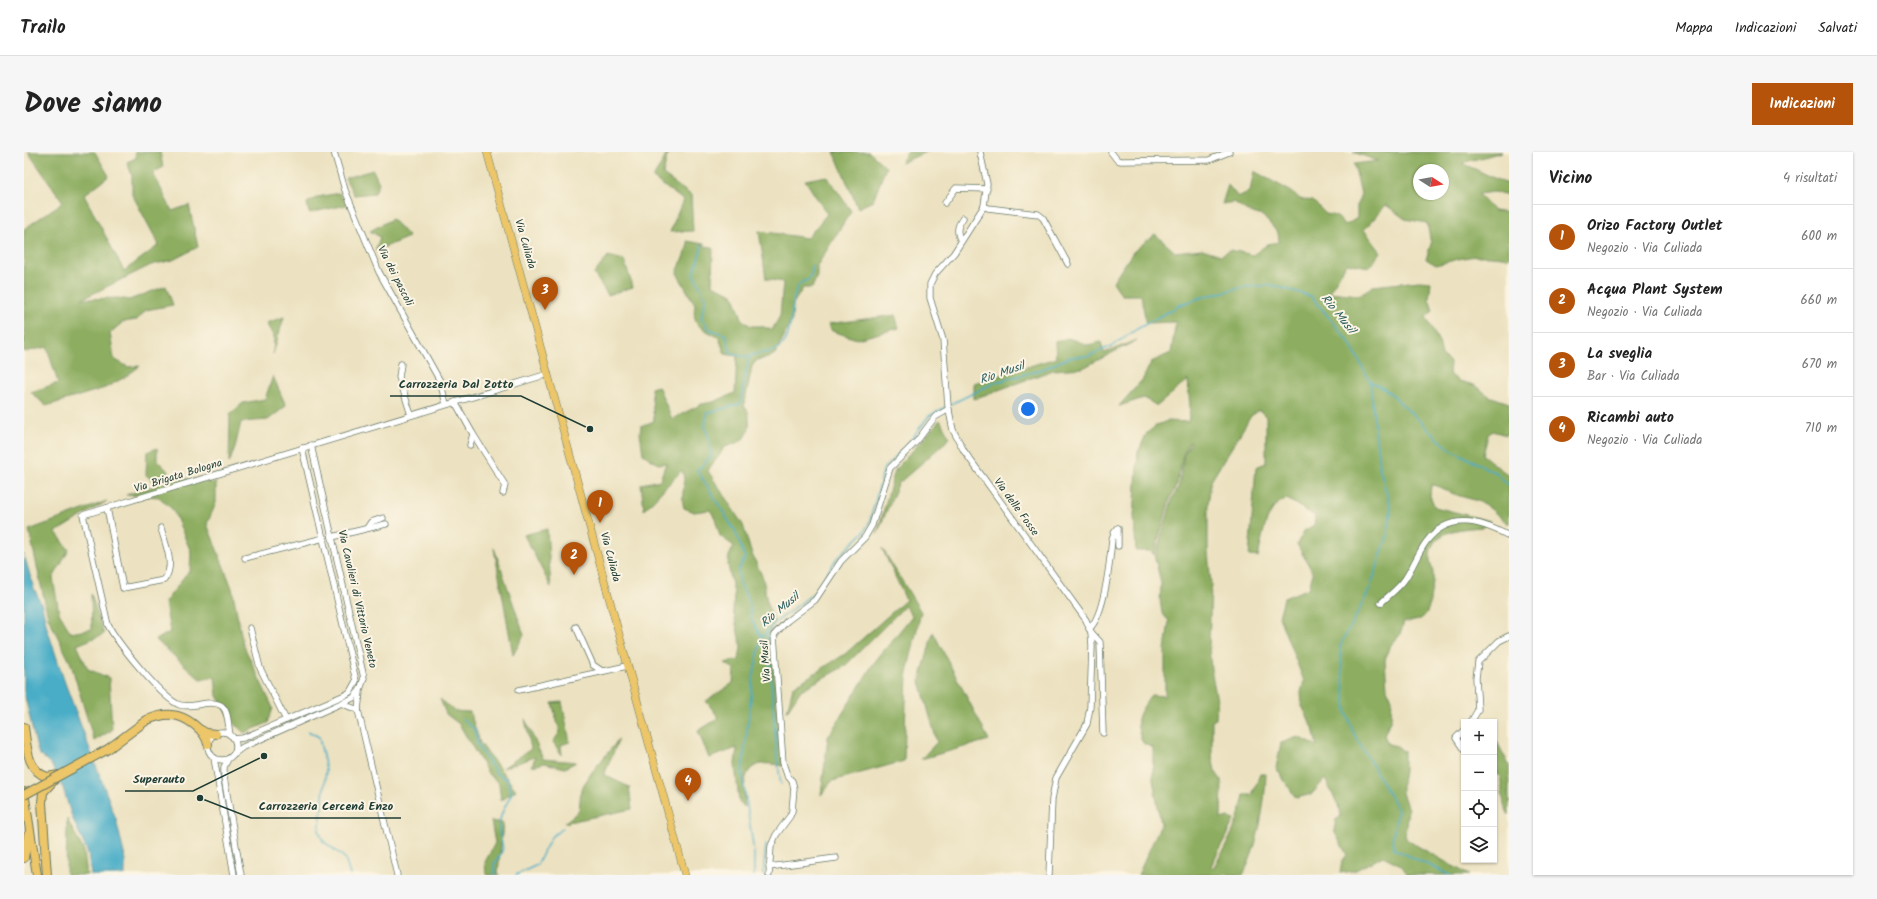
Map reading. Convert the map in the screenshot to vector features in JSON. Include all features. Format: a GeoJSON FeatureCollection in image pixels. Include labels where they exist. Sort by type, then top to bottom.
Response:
{"type":"FeatureCollection","features":[{"type":"Feature","properties":{"kind":"highway"},"geometry":{"type":"LineString","coordinates":[[37,875],[24,793],[108,749],[147,720],[160,715],[173,715],[186,719],[205,735],[208,744]]}},
{"type":"Feature","properties":{"kind":"highway"},"geometry":{"type":"LineString","coordinates":[[24,727],[29,759],[33,768],[46,777],[59,775]]}},
{"type":"Feature","properties":{"kind":"highway"},"geometry":{"type":"LineString","coordinates":[[200,730],[206,733],[218,733]]}},
{"type":"Feature","properties":{"kind":"highway"},"geometry":{"type":"LineString","coordinates":[[47,875],[42,803],[43,792],[59,775]]}},
{"type":"Feature","properties":{"kind":"highway"},"geometry":{"type":"LineString","coordinates":[[24,858],[28,822]]}},
{"type":"Feature","properties":{"kind":"main road","name":"Via Culiada"},"geometry":{"type":"LineString","coordinates":[[487,152],[685,875]]}},
{"type":"Feature","properties":{"kind":"street","name":"Via dei pascoli"},"geometry":{"type":"LineString","coordinates":[[334,152],[345,190],[379,272],[440,381],[446,404]]}},
{"type":"Feature","properties":{"kind":"street","name":"Via delle Fosse"},"geometry":{"type":"LineString","coordinates":[[980,152],[987,189],[984,206],[961,241],[935,274],[930,284],[930,298],[942,340],[949,410],[953,430],[964,451],[1086,620],[1090,630],[1090,707],[1087,724],[1056,778],[1052,795],[1049,875]]}},
{"type":"Feature","properties":{"kind":"street"},"geometry":{"type":"LineString","coordinates":[[1111,152],[1117,160],[1126,161],[1209,160],[1229,152]]}},
{"type":"Feature","properties":{"kind":"street"},"geometry":{"type":"LineString","coordinates":[[945,203],[956,188],[987,189]]}},
{"type":"Feature","properties":{"kind":"street"},"geometry":{"type":"LineString","coordinates":[[984,206],[988,208],[1038,214],[1043,218],[1068,264]]}},
{"type":"Feature","properties":{"kind":"street"},"geometry":{"type":"LineString","coordinates":[[961,241],[957,230],[958,225],[963,218]]}},
{"type":"Feature","properties":{"kind":"street"},"geometry":{"type":"LineString","coordinates":[[401,364],[399,377],[411,415]]}},
{"type":"Feature","properties":{"kind":"street","name":"Via Brigata Bologna"},"geometry":{"type":"LineString","coordinates":[[227,722],[225,709],[217,703],[184,706],[179,705],[166,696],[116,640],[108,626],[83,515],[548,374]]}},
{"type":"Feature","properties":{"kind":"street"},"geometry":{"type":"LineString","coordinates":[[455,402],[505,485],[503,493]]}},
{"type":"Feature","properties":{"kind":"street","name":"Via Musil"},"geometry":{"type":"LineString","coordinates":[[769,875],[771,846],[776,834],[790,816],[792,811],[794,788],[783,762],[774,635],[786,621],[815,600],[841,561],[865,537],[872,525],[890,468],[910,449],[935,417],[949,410]]}},
{"type":"Feature","properties":{"kind":"street"},"geometry":{"type":"LineString","coordinates":[[470,445],[474,434]]}},
{"type":"Feature","properties":{"kind":"street","name":"Via Cavalieri di Vittorio Veneto"},"geometry":{"type":"LineString","coordinates":[[311,445],[364,678],[360,690],[358,710],[397,875]]}},
{"type":"Feature","properties":{"kind":"street","name":"Via Cavalieri di Vittorio Veneto"},"geometry":{"type":"LineString","coordinates":[[232,737],[243,738],[345,695],[350,692],[356,681],[302,448]]}},
{"type":"Feature","properties":{"kind":"street"},"geometry":{"type":"LineString","coordinates":[[106,508],[123,588],[164,580],[167,576],[170,569],[161,528]]}},
{"type":"Feature","properties":{"kind":"street"},"geometry":{"type":"LineString","coordinates":[[332,537],[367,528],[385,521]]}},
{"type":"Feature","properties":{"kind":"street"},"geometry":{"type":"LineString","coordinates":[[1381,603],[1404,580],[1427,541],[1442,528],[1456,522],[1471,521],[1490,526],[1509,536]]}},
{"type":"Feature","properties":{"kind":"street"},"geometry":{"type":"LineString","coordinates":[[1103,733],[1100,642],[1090,630],[1105,591],[1112,539],[1118,528],[1118,546]]}},
{"type":"Feature","properties":{"kind":"street","name":"Via Cavalieri di Vittorio Veneto"},"geometry":{"type":"LineString","coordinates":[[245,558],[324,538]]}},
{"type":"Feature","properties":{"kind":"street"},"geometry":{"type":"LineString","coordinates":[[576,627],[593,665],[602,672]]}},
{"type":"Feature","properties":{"kind":"street"},"geometry":{"type":"LineString","coordinates":[[250,628],[260,668],[286,720]]}},
{"type":"Feature","properties":{"kind":"street"},"geometry":{"type":"LineString","coordinates":[[1474,719],[1478,710],[1476,678],[1478,662],[1498,641],[1509,636]]}},
{"type":"Feature","properties":{"kind":"street"},"geometry":{"type":"LineString","coordinates":[[518,690],[628,666]]}},
{"type":"Feature","properties":{"kind":"street"},"geometry":{"type":"LineString","coordinates":[[214,758],[222,761],[228,759],[250,744],[343,704],[353,698],[360,690]]}},
{"type":"Feature","properties":{"kind":"street"},"geometry":{"type":"LineString","coordinates":[[343,704],[358,710]]}},
{"type":"Feature","properties":{"kind":"street"},"geometry":{"type":"LineString","coordinates":[[227,722],[218,733],[211,738],[208,744],[208,750],[214,758],[234,875]]}},
{"type":"Feature","properties":{"kind":"street"},"geometry":{"type":"LineString","coordinates":[[227,722],[236,746],[235,753]]}},
{"type":"Feature","properties":{"kind":"street"},"geometry":{"type":"LineString","coordinates":[[218,733],[232,737]]}},
{"type":"Feature","properties":{"kind":"street"},"geometry":{"type":"LineString","coordinates":[[1461,733],[1456,738],[1461,746]]}},
{"type":"Feature","properties":{"kind":"street"},"geometry":{"type":"LineString","coordinates":[[228,759],[224,767],[224,777],[241,875]]}},
{"type":"Feature","properties":{"kind":"street"},"geometry":{"type":"LineString","coordinates":[[769,867],[836,858]]}},
{"type":"Feature","properties":{"kind":"green space"},"geometry":{"type":"Polygon","coordinates":[[[28,152],[95,152],[109,176],[84,195],[124,271],[159,245],[132,194],[132,175],[127,162],[136,158],[135,152],[160,152],[163,167],[153,173],[172,211],[189,205],[198,247],[173,260],[151,265],[82,299],[118,298],[129,300],[166,286],[173,305],[146,310],[137,320],[123,322],[110,333],[114,359],[128,367],[140,366],[125,377],[105,388],[46,406],[31,392],[58,383],[47,347],[24,352],[24,229],[63,202],[28,152]]]}},
{"type":"Feature","properties":{"kind":"green space"},"geometry":{"type":"Polygon","coordinates":[[[668,152],[663,175],[691,195],[693,231],[670,232],[683,200],[653,178],[668,152]]]}},
{"type":"Feature","properties":{"kind":"green space"},"geometry":{"type":"Polygon","coordinates":[[[834,152],[869,152],[886,167],[873,201],[858,208],[834,152]]]}},
{"type":"Feature","properties":{"kind":"green space"},"geometry":{"type":"Polygon","coordinates":[[[907,152],[926,152],[901,163],[907,152]]]}},
{"type":"Feature","properties":{"kind":"green space"},"geometry":{"type":"Polygon","coordinates":[[[1353,152],[1502,152],[1462,163],[1509,185],[1509,195],[1494,192],[1478,194],[1494,211],[1509,213],[1509,258],[1480,256],[1436,265],[1426,259],[1431,244],[1427,223],[1405,219],[1386,205],[1364,230],[1381,252],[1369,267],[1347,263],[1329,292],[1359,295],[1373,286],[1419,281],[1431,282],[1429,299],[1433,311],[1426,317],[1439,342],[1442,356],[1450,362],[1449,374],[1459,381],[1474,385],[1489,396],[1509,403],[1509,430],[1506,435],[1492,431],[1488,435],[1483,455],[1509,475],[1509,524],[1484,504],[1431,485],[1430,496],[1435,507],[1490,521],[1484,527],[1467,528],[1450,532],[1436,541],[1432,547],[1430,556],[1433,579],[1428,611],[1418,620],[1404,622],[1400,635],[1389,647],[1385,660],[1387,689],[1392,699],[1391,718],[1384,735],[1388,744],[1397,746],[1404,752],[1402,793],[1408,809],[1405,835],[1407,840],[1469,875],[1408,875],[1401,865],[1383,856],[1356,870],[1340,873],[1342,861],[1347,855],[1334,831],[1336,819],[1341,816],[1338,805],[1325,779],[1312,794],[1296,798],[1276,768],[1281,743],[1298,737],[1317,746],[1313,728],[1302,706],[1301,692],[1304,681],[1279,617],[1284,598],[1309,588],[1313,573],[1297,544],[1304,531],[1314,525],[1315,516],[1287,499],[1280,502],[1269,515],[1258,557],[1249,556],[1256,467],[1266,463],[1266,417],[1259,410],[1251,416],[1211,481],[1208,505],[1208,553],[1211,584],[1209,647],[1211,669],[1217,701],[1216,719],[1212,721],[1212,755],[1215,771],[1222,781],[1221,819],[1228,817],[1234,820],[1211,866],[1213,868],[1232,833],[1239,815],[1244,795],[1252,795],[1260,774],[1266,774],[1264,799],[1257,839],[1243,875],[1138,875],[1161,824],[1153,779],[1153,748],[1143,743],[1138,728],[1138,718],[1151,695],[1165,696],[1165,650],[1169,621],[1162,613],[1160,600],[1161,583],[1155,558],[1172,500],[1179,485],[1184,455],[1191,442],[1189,442],[1183,455],[1177,484],[1170,499],[1154,555],[1151,551],[1136,551],[1134,516],[1138,452],[1147,433],[1157,425],[1167,421],[1188,422],[1190,410],[1188,380],[1157,406],[1144,398],[1119,406],[1143,379],[1151,362],[1171,353],[1176,322],[1146,323],[1141,295],[1122,295],[1113,282],[1133,252],[1155,234],[1175,252],[1202,249],[1221,255],[1230,250],[1253,255],[1268,244],[1279,242],[1278,233],[1263,216],[1249,212],[1234,202],[1222,204],[1228,185],[1238,197],[1250,191],[1254,171],[1292,192],[1300,199],[1313,201],[1326,214],[1336,216],[1346,225],[1357,218],[1357,204],[1361,194],[1354,164],[1378,161],[1353,152]]]}},
{"type":"Feature","properties":{"kind":"green space"},"geometry":{"type":"Polygon","coordinates":[[[373,170],[379,183],[375,193],[354,195],[345,178],[373,170]]]}},
{"type":"Feature","properties":{"kind":"green space"},"geometry":{"type":"Polygon","coordinates":[[[827,176],[851,211],[817,266],[817,276],[812,288],[803,288],[793,304],[792,320],[775,354],[768,358],[757,360],[752,366],[744,406],[749,415],[749,427],[746,436],[738,442],[723,448],[720,455],[708,471],[743,525],[751,552],[763,578],[768,607],[774,620],[770,632],[783,766],[761,764],[749,771],[744,786],[745,807],[739,802],[735,764],[737,748],[709,758],[698,731],[719,718],[706,701],[733,683],[734,669],[725,663],[739,660],[741,647],[733,610],[734,594],[728,565],[729,556],[734,546],[720,536],[715,518],[710,510],[694,512],[684,508],[684,479],[682,470],[644,510],[641,484],[660,480],[666,463],[658,464],[643,454],[640,433],[641,426],[654,421],[651,388],[658,386],[672,419],[702,404],[713,402],[735,393],[737,356],[725,354],[719,338],[697,323],[694,313],[695,305],[677,273],[688,245],[687,241],[713,247],[712,285],[733,294],[743,321],[751,326],[761,326],[772,330],[780,316],[783,282],[766,279],[759,231],[807,238],[827,214],[805,180],[827,176]]]}},
{"type":"Feature","properties":{"kind":"green space"},"geometry":{"type":"Polygon","coordinates":[[[339,193],[347,205],[309,213],[307,203],[318,197],[339,193]]]}},
{"type":"Feature","properties":{"kind":"green space"},"geometry":{"type":"Polygon","coordinates":[[[392,219],[409,237],[375,251],[380,237],[370,231],[392,219]]]}},
{"type":"Feature","properties":{"kind":"green space"},"geometry":{"type":"Polygon","coordinates":[[[608,256],[624,260],[633,287],[608,295],[594,274],[608,256]]]}},
{"type":"Feature","properties":{"kind":"green space"},"geometry":{"type":"Polygon","coordinates":[[[895,315],[899,328],[857,339],[832,331],[828,324],[895,315]]]}},
{"type":"Feature","properties":{"kind":"green space"},"geometry":{"type":"Polygon","coordinates":[[[284,317],[273,354],[274,337],[266,323],[284,317]]]}},
{"type":"Feature","properties":{"kind":"green space"},"geometry":{"type":"Polygon","coordinates":[[[1068,338],[1088,345],[1101,342],[1104,353],[1137,340],[1083,368],[1053,370],[974,399],[974,383],[1056,358],[1055,342],[1068,338]]]}},
{"type":"Feature","properties":{"kind":"green space"},"geometry":{"type":"Polygon","coordinates":[[[273,376],[286,406],[268,420],[241,422],[235,448],[229,463],[230,414],[243,403],[265,399],[273,376]]]}},
{"type":"Feature","properties":{"kind":"green space"},"geometry":{"type":"Polygon","coordinates":[[[940,420],[950,438],[898,484],[877,534],[895,470],[940,420]]]}},
{"type":"Feature","properties":{"kind":"green space"},"geometry":{"type":"Polygon","coordinates":[[[157,448],[157,460],[174,477],[216,483],[216,503],[207,524],[232,588],[243,644],[273,708],[268,723],[244,733],[233,722],[217,696],[215,677],[200,679],[156,640],[170,632],[165,602],[190,570],[191,552],[173,510],[159,497],[126,495],[158,485],[146,475],[147,452],[157,448]]]}},
{"type":"Feature","properties":{"kind":"green space"},"geometry":{"type":"Polygon","coordinates":[[[107,501],[56,532],[69,550],[53,578],[59,613],[71,633],[92,629],[91,594],[104,634],[77,645],[88,669],[109,678],[112,730],[94,741],[71,664],[48,617],[29,530],[107,501]]]}},
{"type":"Feature","properties":{"kind":"green space"},"geometry":{"type":"Polygon","coordinates":[[[547,529],[551,587],[524,535],[547,529]]]}},
{"type":"Feature","properties":{"kind":"green space"},"geometry":{"type":"Polygon","coordinates":[[[494,548],[524,635],[513,655],[494,548]]]}},
{"type":"Feature","properties":{"kind":"green space"},"geometry":{"type":"Polygon","coordinates":[[[882,548],[921,612],[907,673],[904,761],[832,781],[821,795],[828,737],[873,664],[912,616],[905,606],[845,666],[801,690],[787,711],[793,687],[845,654],[906,600],[882,548]]]}},
{"type":"Feature","properties":{"kind":"green space"},"geometry":{"type":"Polygon","coordinates":[[[933,632],[989,740],[921,759],[937,742],[920,681],[933,632]]]}},
{"type":"Feature","properties":{"kind":"green space"},"geometry":{"type":"Polygon","coordinates":[[[440,699],[454,711],[470,712],[480,743],[516,790],[501,801],[499,783],[489,775],[459,724],[446,714],[440,699]]]}},
{"type":"Feature","properties":{"kind":"green space"},"geometry":{"type":"Polygon","coordinates":[[[562,702],[570,742],[561,745],[562,755],[553,742],[560,732],[552,703],[562,702]]]}},
{"type":"Feature","properties":{"kind":"green space"},"geometry":{"type":"Polygon","coordinates":[[[525,719],[543,759],[576,762],[565,768],[545,763],[532,766],[535,757],[503,768],[531,749],[525,719]]]}},
{"type":"Feature","properties":{"kind":"green space"},"geometry":{"type":"Polygon","coordinates":[[[619,739],[604,775],[629,787],[632,809],[564,823],[579,811],[581,789],[592,772],[619,739]]]}},
{"type":"Feature","properties":{"kind":"green space"},"geometry":{"type":"Polygon","coordinates":[[[1497,742],[1509,765],[1509,815],[1504,805],[1500,777],[1497,774],[1497,742]]]}},
{"type":"Feature","properties":{"kind":"green space"},"geometry":{"type":"Polygon","coordinates":[[[67,819],[84,851],[87,875],[66,875],[67,819]]]}},
{"type":"Feature","properties":{"kind":"green space"},"geometry":{"type":"Polygon","coordinates":[[[491,821],[503,823],[498,874],[500,875],[486,875],[485,862],[495,843],[491,821]]]}},
{"type":"Feature","properties":{"kind":"water"},"geometry":{"type":"Polygon","coordinates":[[[24,554],[33,586],[42,606],[47,628],[65,683],[116,819],[125,858],[125,875],[91,875],[88,853],[72,817],[63,788],[51,764],[39,754],[37,749],[24,692],[24,554]]]}},
{"type":"Feature","properties":{"kind":"waterway"},"geometry":{"type":"LineString","coordinates":[[702,245],[694,275],[706,298],[701,318],[709,329],[726,335],[731,354],[748,357]]}},
{"type":"Feature","properties":{"kind":"waterway"},"geometry":{"type":"LineString","coordinates":[[761,636],[752,621],[749,602],[740,583],[738,570],[745,558],[735,531],[697,470],[711,457],[709,438],[705,427],[707,413],[740,404],[749,357],[758,353],[773,351],[782,345],[789,332],[793,303],[797,288],[802,282],[810,279],[813,266]]}},
{"type":"Feature","properties":{"kind":"waterway","name":"Rio Musil"},"geometry":{"type":"LineString","coordinates":[[949,405],[994,383],[1040,370],[1071,357],[1088,356],[1112,346],[1137,329],[1182,304],[1244,287],[1272,285],[1311,296],[1348,340],[1370,381],[1389,392],[1448,448],[1496,473],[1509,485]]}},
{"type":"Feature","properties":{"kind":"waterway"},"geometry":{"type":"LineString","coordinates":[[1370,381],[1379,466],[1391,509],[1388,534],[1369,591],[1340,646],[1346,712],[1353,732],[1398,810],[1393,837],[1394,849],[1450,875]]}},
{"type":"Feature","properties":{"kind":"waterway","name":"Rio Musil"},"geometry":{"type":"LineString","coordinates":[[754,875],[754,852],[742,772],[754,672],[762,637],[776,622],[814,593],[837,558],[864,532],[870,521],[884,468],[906,446],[929,416],[946,407]]}},
{"type":"Feature","properties":{"kind":"waterway"},"geometry":{"type":"LineString","coordinates":[[767,631],[777,757],[781,784]]}},
{"type":"Feature","properties":{"kind":"waterway"},"geometry":{"type":"LineString","coordinates":[[463,719],[475,730],[478,746],[497,774],[507,779],[512,793],[499,822],[499,833],[503,848],[494,864],[495,875]]}},
{"type":"Feature","properties":{"kind":"waterway"},"geometry":{"type":"LineString","coordinates":[[308,731],[319,737],[326,770],[319,831],[323,841],[345,858],[350,875]]}},
{"type":"Feature","properties":{"kind":"waterway"},"geometry":{"type":"LineString","coordinates":[[516,875],[537,865],[551,837],[563,828]]}},
{"type":"Feature","properties":{"kind":"waterway"},"geometry":{"type":"LineString","coordinates":[[763,875],[766,845]]}},
{"type":"Feature","properties":{"kind":"place","name":"La sveglia"},"geometry":{"type":"Point","coordinates":[545,310]}},
{"type":"Feature","properties":{"kind":"place","name":"Carrozzeria Dal Zotto"},"geometry":{"type":"Point","coordinates":[590,429]}},
{"type":"Feature","properties":{"kind":"place","name":"Orizo Factory Outlet"},"geometry":{"type":"Point","coordinates":[600,523]}},
{"type":"Feature","properties":{"kind":"place","name":"Acqua Plant System"},"geometry":{"type":"Point","coordinates":[574,575]}},
{"type":"Feature","properties":{"kind":"place","name":"Superauto"},"geometry":{"type":"Point","coordinates":[264,756]}},
{"type":"Feature","properties":{"kind":"place","name":"Carrozzeria Cercenà Enzo"},"geometry":{"type":"Point","coordinates":[200,798]}},
{"type":"Feature","properties":{"kind":"place","name":"Ricambi auto"},"geometry":{"type":"Point","coordinates":[688,801]}}]}
